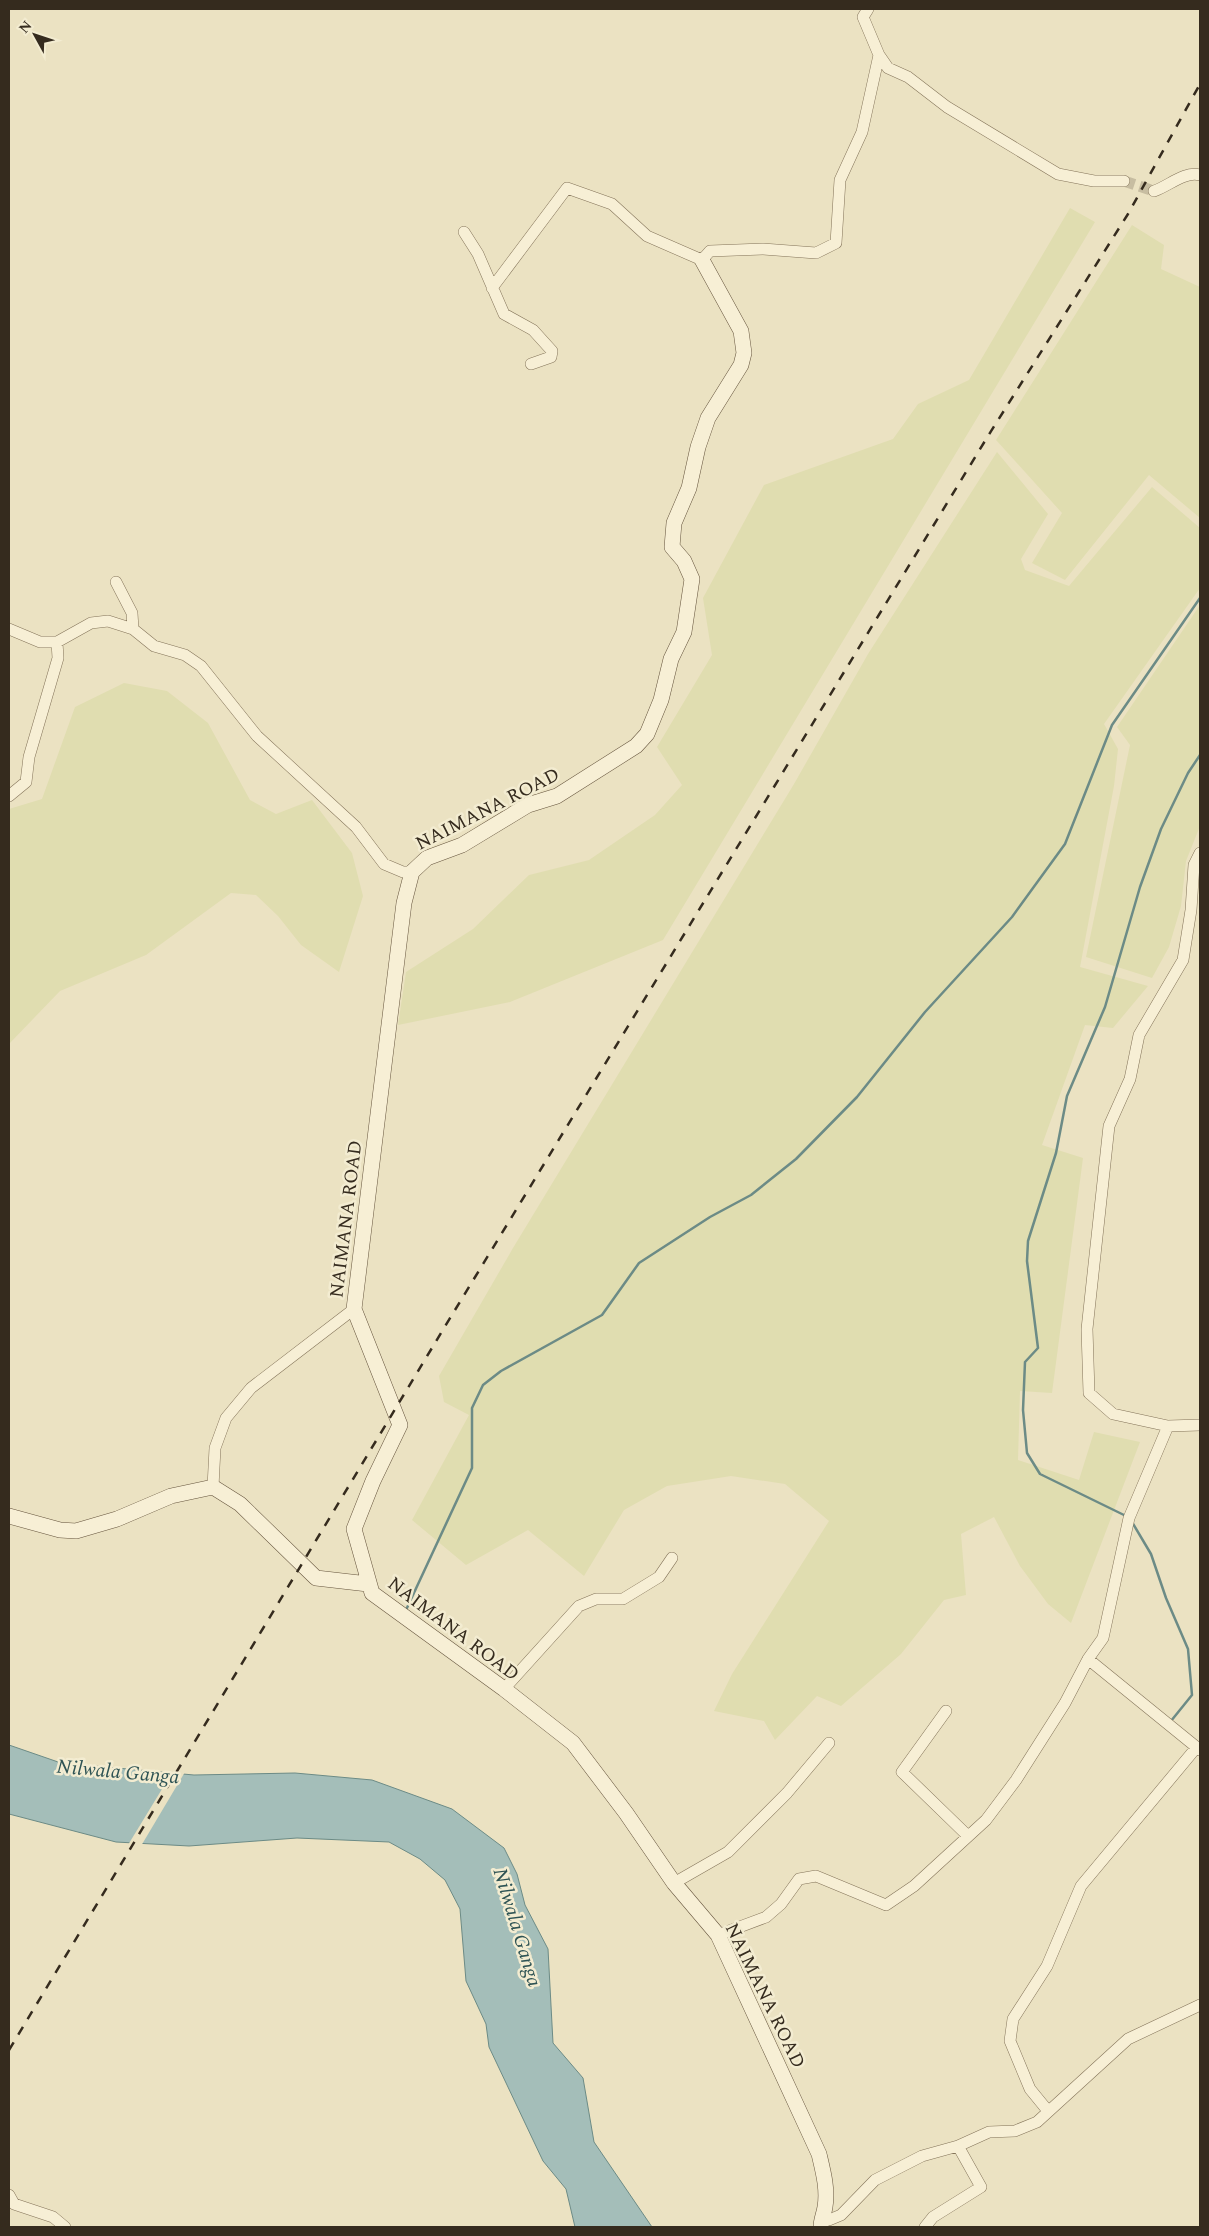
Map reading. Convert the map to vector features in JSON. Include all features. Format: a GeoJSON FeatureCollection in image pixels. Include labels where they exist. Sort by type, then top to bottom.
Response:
{"type":"FeatureCollection","features":[{"type":"Feature","properties":{"kind":"street"},"geometry":{"type":"LineString","coordinates":[[868,9],[863,17],[888,68],[908,77],[947,107],[1058,174],[1094,180],[1124,180]]}},
{"type":"Feature","properties":{"kind":"street"},"geometry":{"type":"LineString","coordinates":[[492,288],[567,188],[612,204],[647,236],[702,260],[710,251],[763,249],[816,253],[836,243],[840,180],[862,132],[880,55]]}},
{"type":"Feature","properties":{"kind":"street"},"geometry":{"type":"LineString","coordinates":[[1154,191],[1194,173],[1200,175]]}},
{"type":"Feature","properties":{"kind":"street"},"geometry":{"type":"LineString","coordinates":[[464,232],[478,254],[504,314],[533,330],[552,351],[551,357],[531,364]]}},
{"type":"Feature","properties":{"kind":"street","name":"NAIMANA ROAD"},"geometry":{"type":"LineString","coordinates":[[702,260],[741,331],[744,353],[740,365],[708,418],[698,447],[689,488],[674,523],[672,546],[684,561],[692,579],[684,632],[671,659],[661,700],[647,734],[636,746],[557,796],[528,805],[462,845],[427,858],[412,872],[404,903],[354,1309],[400,1425],[373,1481],[354,1529],[372,1593],[504,1689],[573,1743],[626,1813],[674,1882],[718,1934],[820,2154],[826,2183],[825,2207],[821,2223]]}},
{"type":"Feature","properties":{"kind":"street"},"geometry":{"type":"LineString","coordinates":[[116,582],[132,612],[133,629]]}},
{"type":"Feature","properties":{"kind":"street"},"geometry":{"type":"LineString","coordinates":[[9,629],[40,642],[57,642],[91,623],[108,621],[133,629],[154,646],[186,655],[201,666],[258,736],[356,828],[384,864],[402,872],[412,872]]}},
{"type":"Feature","properties":{"kind":"street"},"geometry":{"type":"LineString","coordinates":[[9,796],[26,782],[30,757],[58,658],[57,642]]}},
{"type":"Feature","properties":{"kind":"street"},"geometry":{"type":"LineString","coordinates":[[1200,853],[1194,865],[1191,910],[1183,960],[1139,1036],[1130,1079],[1109,1126],[1087,1329],[1089,1393],[1113,1414],[1168,1426],[1200,1425]]}},
{"type":"Feature","properties":{"kind":"street"},"geometry":{"type":"LineString","coordinates":[[213,1487],[215,1448],[226,1418],[251,1388],[354,1309]]}},
{"type":"Feature","properties":{"kind":"street"},"geometry":{"type":"LineString","coordinates":[[718,1934],[766,1917],[782,1904],[799,1879],[816,1876],[886,1905],[914,1886],[986,1820],[1016,1780],[1064,1703],[1088,1659],[1103,1638],[1129,1518],[1168,1426]]}},
{"type":"Feature","properties":{"kind":"street"},"geometry":{"type":"LineString","coordinates":[[9,1516],[60,1530],[76,1531],[117,1519],[171,1496],[213,1487],[240,1504],[316,1578],[368,1584]]}},
{"type":"Feature","properties":{"kind":"street"},"geometry":{"type":"LineString","coordinates":[[504,1689],[579,1606],[596,1599],[623,1599],[659,1577],[672,1558]]}},
{"type":"Feature","properties":{"kind":"street"},"geometry":{"type":"LineString","coordinates":[[1048,2111],[1030,2090],[1010,2041],[1014,2019],[1047,1966],[1081,1886],[1198,1749],[1088,1659]]}},
{"type":"Feature","properties":{"kind":"street"},"geometry":{"type":"LineString","coordinates":[[946,1711],[902,1772],[968,1836]]}},
{"type":"Feature","properties":{"kind":"street"},"geometry":{"type":"LineString","coordinates":[[674,1882],[728,1852],[787,1793],[829,1743]]}},
{"type":"Feature","properties":{"kind":"street"},"geometry":{"type":"LineString","coordinates":[[821,2223],[841,2215],[875,2180],[922,2156],[958,2146],[989,2132],[1015,2131],[1037,2122],[1128,2040],[1200,2005]]}},
{"type":"Feature","properties":{"kind":"street"},"geometry":{"type":"LineString","coordinates":[[925,2227],[933,2217],[980,2187],[958,2146]]}},
{"type":"Feature","properties":{"kind":"street"},"geometry":{"type":"LineString","coordinates":[[9,2195],[14,2204],[54,2217],[65,2227]]}},
{"type":"Feature","properties":{"kind":"shaded area"},"geometry":{"type":"Polygon","coordinates":[[[1070,208],[1095,222],[663,940],[510,1002],[398,1025],[406,972],[473,929],[529,875],[589,860],[655,815],[682,785],[657,747],[712,655],[703,598],[764,485],[893,439],[918,404],[969,380],[1070,208]]]}},
{"type":"Feature","properties":{"kind":"shaded area"},"geometry":{"type":"Polygon","coordinates":[[[1132,225],[1164,245],[1161,269],[1200,287],[1200,518],[1149,475],[1065,580],[1032,563],[1062,513],[996,440],[1132,225]]]}},
{"type":"Feature","properties":{"kind":"shaded area"},"geometry":{"type":"Polygon","coordinates":[[[997,452],[1048,514],[1021,559],[1025,570],[1069,586],[1152,487],[1200,528],[1200,588],[1104,724],[1118,749],[1114,786],[1080,967],[1148,986],[1113,1028],[1085,1025],[1042,1145],[1083,1158],[1052,1393],[1020,1391],[1018,1460],[1079,1480],[1094,1432],[1140,1442],[1071,1623],[1048,1604],[1020,1566],[994,1517],[961,1534],[966,1595],[944,1600],[901,1654],[841,1706],[817,1696],[775,1740],[764,1721],[714,1711],[732,1674],[829,1521],[785,1484],[731,1476],[667,1486],[624,1510],[584,1576],[528,1530],[466,1565],[412,1520],[469,1415],[444,1402],[439,1376],[513,1248],[794,784],[868,654],[997,452]]]}},
{"type":"Feature","properties":{"kind":"shaded area"},"geometry":{"type":"Polygon","coordinates":[[[1200,605],[1200,826],[1186,861],[1181,906],[1169,947],[1152,978],[1086,957],[1130,745],[1117,727],[1200,605]]]}},
{"type":"Feature","properties":{"kind":"shaded area"},"geometry":{"type":"Polygon","coordinates":[[[124,683],[167,691],[208,723],[250,800],[276,814],[312,800],[352,853],[363,896],[339,972],[301,945],[278,916],[256,895],[231,893],[146,955],[60,991],[9,1044],[9,809],[42,799],[75,707],[124,683]]]}},
{"type":"Feature","properties":{"kind":"water","name":"Nilwala Ganga"},"geometry":{"type":"Polygon","coordinates":[[[9,1745],[61,1763],[194,1775],[295,1773],[372,1780],[452,1809],[504,1848],[517,1874],[525,1905],[548,1949],[553,2043],[583,2078],[594,2142],[652,2227],[575,2227],[566,2189],[543,2161],[489,2047],[486,2024],[466,1981],[460,1909],[445,1880],[420,1859],[389,1842],[297,1838],[189,1846],[116,1842],[9,1814],[9,1745]]]}},
{"type":"Feature","properties":{"kind":"pier"},"geometry":{"type":"Polygon","coordinates":[[[173,1771],[185,1772],[141,1846],[128,1845],[173,1771]]]}},
{"type":"Feature","properties":{"kind":"waterway"},"geometry":{"type":"LineString","coordinates":[[406,1610],[472,1468],[472,1408],[483,1385],[501,1371],[602,1315],[639,1263],[710,1217],[751,1195],[796,1159],[857,1097],[925,1012],[1012,917],[1065,844],[1112,725],[1200,598]]}},
{"type":"Feature","properties":{"kind":"waterway"},"geometry":{"type":"LineString","coordinates":[[1126,1516],[1040,1474],[1027,1453],[1023,1410],[1025,1362],[1038,1348],[1027,1261],[1028,1241],[1056,1153],[1067,1096],[1105,1007],[1140,887],[1161,829],[1188,773],[1200,755]]}},
{"type":"Feature","properties":{"kind":"waterway"},"geometry":{"type":"LineString","coordinates":[[1132,1522],[1151,1554],[1166,1598],[1188,1649],[1192,1695],[1171,1721]]}},
{"type":"Feature","properties":{"kind":"tunnel"},"geometry":{"type":"LineString","coordinates":[[1124,181],[1154,191]]}},
{"type":"Feature","properties":{"kind":"railway"},"geometry":{"type":"LineString","coordinates":[[9,2050],[444,1328],[988,436],[1128,214],[1200,84]]}}]}
